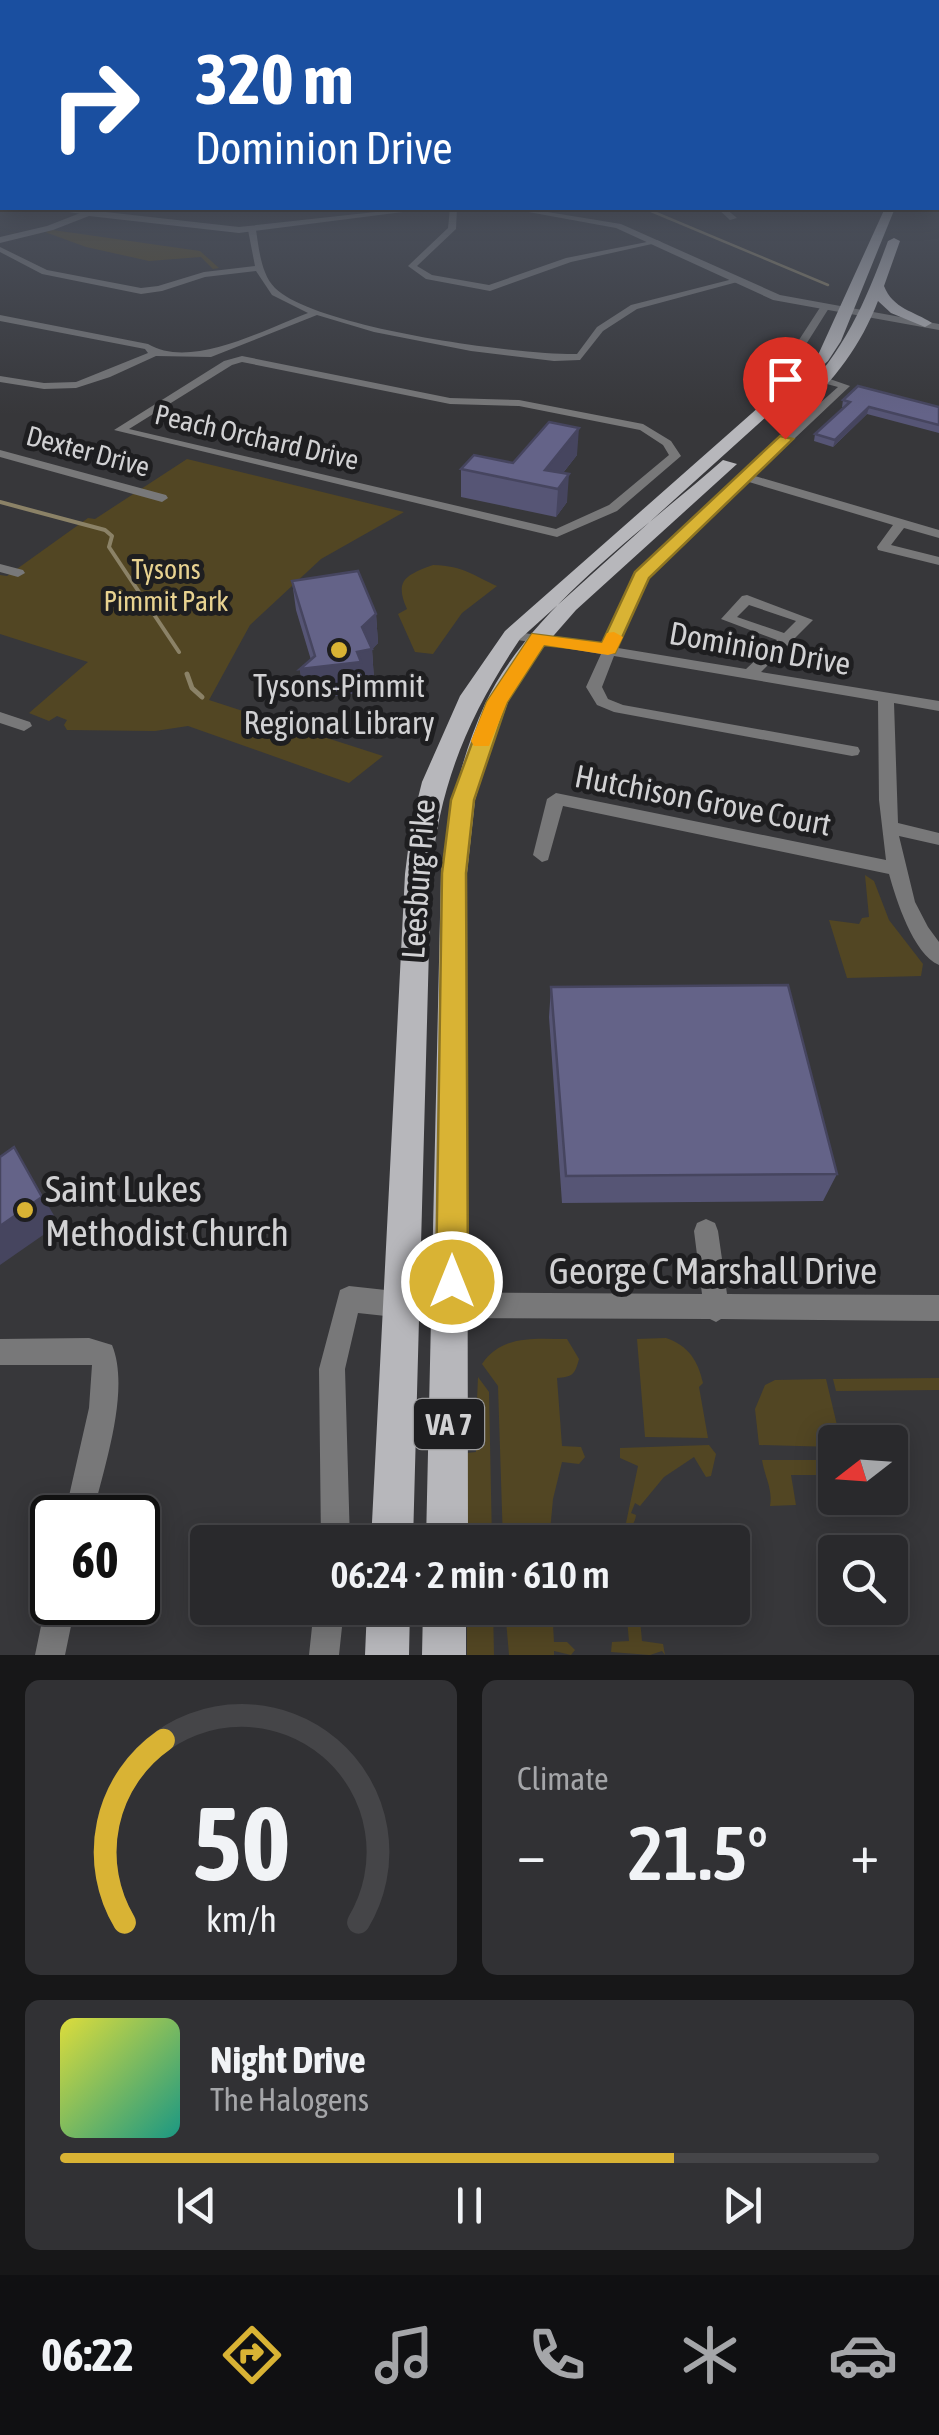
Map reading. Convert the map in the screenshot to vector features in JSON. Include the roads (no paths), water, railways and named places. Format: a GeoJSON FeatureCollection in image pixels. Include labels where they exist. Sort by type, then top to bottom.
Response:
{"type":"FeatureCollection","features":[{"type":"Feature","properties":{"kind":"main road","name":"Leesburg Pike"},"geometry":{"type":"LineString","coordinates":[[395,1525],[427,1305],[462,800],[497,702],[525,637],[569,606],[827,381],[853,346],[856,312],[879,261]]}},
{"type":"Feature","properties":{"kind":"main road","name":"Leesburg Pike"},"geometry":{"type":"LineString","coordinates":[[445,1525],[427,1305],[418,874],[423,826],[434,782],[471,696],[668,494],[806,376],[878,287],[886,261]]}},
{"type":"Feature","properties":{"kind":"main road"},"geometry":{"type":"LineString","coordinates":[[878,287],[880,296],[892,308],[932,325]]}},
{"type":"Feature","properties":{"kind":"main road"},"geometry":{"type":"LineString","coordinates":[[387,1655],[388,1625]]}},
{"type":"Feature","properties":{"kind":"main road"},"geometry":{"type":"LineString","coordinates":[[444,1655],[445,1625]]}},
{"type":"Feature","properties":{"kind":"street"},"geometry":{"type":"LineString","coordinates":[[24,261],[45,272],[154,294],[204,275],[260,268]]}},
{"type":"Feature","properties":{"kind":"street"},"geometry":{"type":"LineString","coordinates":[[259,261],[273,292],[313,314],[463,346],[561,357],[582,356],[600,329],[634,308],[737,281]]}},
{"type":"Feature","properties":{"kind":"street"},"geometry":{"type":"LineString","coordinates":[[414,261],[412,268],[422,275],[500,289],[566,261]]}},
{"type":"Feature","properties":{"kind":"street"},"geometry":{"type":"LineString","coordinates":[[696,261],[777,298],[932,325]]}},
{"type":"Feature","properties":{"kind":"street"},"geometry":{"type":"LineString","coordinates":[[790,363],[824,308]]}},
{"type":"Feature","properties":{"kind":"street"},"geometry":{"type":"LineString","coordinates":[[0,318],[148,347],[154,352],[208,355],[313,314]]}},
{"type":"Feature","properties":{"kind":"street"},"geometry":{"type":"LineString","coordinates":[[0,379],[43,388],[66,388],[147,359],[154,352]]}},
{"type":"Feature","properties":{"kind":"street","name":"Peach Orchard Drive"},"geometry":{"type":"LineString","coordinates":[[242,359],[450,402],[519,402],[642,427],[667,444],[675,456],[642,486],[613,508],[557,533],[120,430],[228,363],[242,359]]}},
{"type":"Feature","properties":{"kind":"street"},"geometry":{"type":"LineString","coordinates":[[827,381],[844,386],[641,576],[594,688],[602,702],[620,709],[852,751]]}},
{"type":"Feature","properties":{"kind":"street","name":"Dexter Drive"},"geometry":{"type":"LineString","coordinates":[[0,453],[162,498]]}},
{"type":"Feature","properties":{"kind":"street"},"geometry":{"type":"LineString","coordinates":[[744,477],[939,534]]}},
{"type":"Feature","properties":{"kind":"street"},"geometry":{"type":"LineString","coordinates":[[642,486],[668,494]]}},
{"type":"Feature","properties":{"kind":"street"},"geometry":{"type":"LineString","coordinates":[[901,523],[883,548],[939,561]]}},
{"type":"Feature","properties":{"kind":"street"},"geometry":{"type":"LineString","coordinates":[[0,568],[18,572]]}},
{"type":"Feature","properties":{"kind":"street","name":"Dominion Drive"},"geometry":{"type":"LineString","coordinates":[[525,637],[939,706]]}},
{"type":"Feature","properties":{"kind":"street"},"geometry":{"type":"LineString","coordinates":[[751,673],[784,638]]}},
{"type":"Feature","properties":{"kind":"street"},"geometry":{"type":"LineString","coordinates":[[886,699],[885,760],[894,868],[923,940],[939,957]]}},
{"type":"Feature","properties":{"kind":"street"},"geometry":{"type":"LineString","coordinates":[[0,717],[24,726]]}},
{"type":"Feature","properties":{"kind":"street","name":"Hutchison Grove Court"},"geometry":{"type":"LineString","coordinates":[[542,856],[556,798],[894,868]]}},
{"type":"Feature","properties":{"kind":"street"},"geometry":{"type":"LineString","coordinates":[[892,828],[939,840]]}},
{"type":"Feature","properties":{"kind":"street"},"geometry":{"type":"LineString","coordinates":[[706,1231],[716,1309]]}},
{"type":"Feature","properties":{"kind":"street"},"geometry":{"type":"LineString","coordinates":[[335,1525],[332,1369],[348,1298],[427,1305]]}},
{"type":"Feature","properties":{"kind":"street","name":"George C Marshall Drive"},"geometry":{"type":"LineString","coordinates":[[427,1305],[939,1308]]}},
{"type":"Feature","properties":{"kind":"street"},"geometry":{"type":"LineString","coordinates":[[0,1352],[88,1350],[103,1354],[107,1362],[106,1384],[83,1495]]}},
{"type":"Feature","properties":{"kind":"street"},"geometry":{"type":"LineString","coordinates":[[50,1655],[56,1625]]}},
{"type":"Feature","properties":{"kind":"street"},"geometry":{"type":"LineString","coordinates":[[324,1655],[327,1625]]}},
{"type":"Feature","properties":{"kind":"waterway"},"geometry":{"type":"LineString","coordinates":[[771,261],[828,285]]}},
{"type":"Feature","properties":{"kind":"waterway"},"geometry":{"type":"LineString","coordinates":[[0,502],[105,530],[112,536],[109,547],[179,652]]}},
{"type":"Feature","properties":{"kind":"waterway"},"geometry":{"type":"LineString","coordinates":[[187,674],[192,688],[202,697]]}},
{"type":"Feature","properties":{"kind":"place","name":"Tysons-Pimmit Regional Library"},"geometry":{"type":"Point","coordinates":[339,650]}},
{"type":"Feature","properties":{"kind":"place","name":"Saint Lukes Methodist Church"},"geometry":{"type":"Point","coordinates":[25,1210]}},
{"type":"Feature","properties":{"kind":"park label","name":"Tysons Pimmit Park"},"geometry":{"type":"Point","coordinates":[166,585]}}]}
